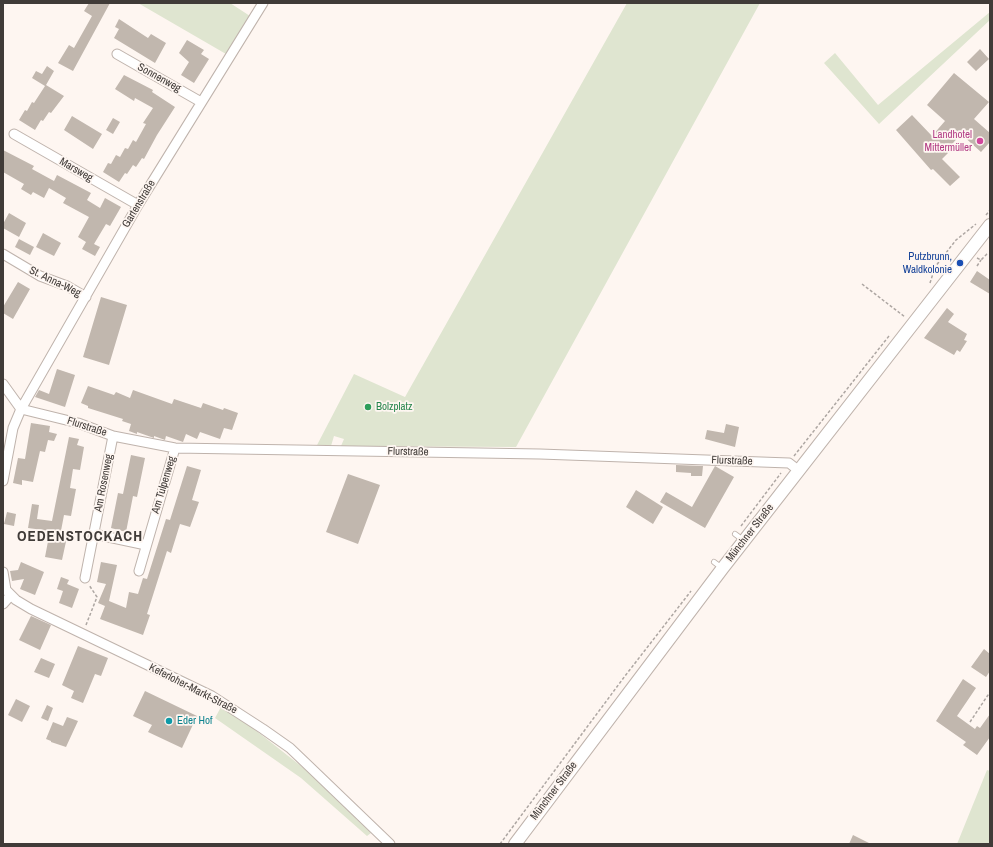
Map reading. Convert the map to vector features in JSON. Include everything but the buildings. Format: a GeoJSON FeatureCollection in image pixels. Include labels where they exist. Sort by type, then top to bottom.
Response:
{"type":"FeatureCollection","features":[{"type":"Feature","properties":{"kind":"main road","name":"Münchner Straße"},"geometry":{"type":"LineString","coordinates":[[515,844],[740,537],[798,470],[986,238],[984,222]]}},
{"type":"Feature","properties":{"kind":"street","name":"Gartenstraße"},"geometry":{"type":"LineString","coordinates":[[3,481],[13,428],[21,409],[138,205],[263,3]]}},
{"type":"Feature","properties":{"kind":"street","name":"Sonnenweg"},"geometry":{"type":"LineString","coordinates":[[117,54],[201,102]]}},
{"type":"Feature","properties":{"kind":"street","name":"Marsweg"},"geometry":{"type":"LineString","coordinates":[[14,134],[138,205]]}},
{"type":"Feature","properties":{"kind":"street","name":"St. Anna-Weg"},"geometry":{"type":"LineString","coordinates":[[3,254],[40,276],[67,286],[86,297]]}},
{"type":"Feature","properties":{"kind":"street"},"geometry":{"type":"LineString","coordinates":[[3,384],[21,409]]}},
{"type":"Feature","properties":{"kind":"street","name":"Flurstraße"},"geometry":{"type":"LineString","coordinates":[[21,409],[78,422],[113,436],[175,448],[540,454],[789,463]]}},
{"type":"Feature","properties":{"kind":"street","name":"Am Rosenweg"},"geometry":{"type":"LineString","coordinates":[[86,578],[113,436]]}},
{"type":"Feature","properties":{"kind":"street","name":"Am Tulpenweg"},"geometry":{"type":"LineString","coordinates":[[139,571],[175,448]]}},
{"type":"Feature","properties":{"kind":"street"},"geometry":{"type":"LineString","coordinates":[[789,463],[798,470]]}},
{"type":"Feature","properties":{"kind":"street"},"geometry":{"type":"LineString","coordinates":[[94,534],[146,545]]}},
{"type":"Feature","properties":{"kind":"street"},"geometry":{"type":"LineString","coordinates":[[3,572],[3,582],[6,590],[11,595],[3,604]]}},
{"type":"Feature","properties":{"kind":"street","name":"Keferloher-Markt-Straße"},"geometry":{"type":"LineString","coordinates":[[11,595],[31,609],[212,696],[244,716],[290,748],[390,844]]}},
{"type":"Feature","properties":{"kind":"path"},"geometry":{"type":"LineString","coordinates":[[926,289],[932,279],[935,267],[962,234],[984,222],[990,210]]}},
{"type":"Feature","properties":{"kind":"path"},"geometry":{"type":"LineString","coordinates":[[977,266],[981,260]]}},
{"type":"Feature","properties":{"kind":"path"},"geometry":{"type":"LineString","coordinates":[[862,284],[904,316],[908,311]]}},
{"type":"Feature","properties":{"kind":"path"},"geometry":{"type":"LineString","coordinates":[[740,537],[789,463],[890,335]]}},
{"type":"Feature","properties":{"kind":"path"},"geometry":{"type":"LineString","coordinates":[[85,627],[97,597],[86,578]]}},
{"type":"Feature","properties":{"kind":"path"},"geometry":{"type":"LineString","coordinates":[[500,844],[625,676],[694,587]]}},
{"type":"Feature","properties":{"kind":"path"},"geometry":{"type":"LineString","coordinates":[[970,722],[990,692]]}},
{"type":"Feature","properties":{"kind":"green space"},"geometry":{"type":"Polygon","coordinates":[[[138,3],[230,3],[250,16],[226,54],[138,3]]]}},
{"type":"Feature","properties":{"kind":"green space"},"geometry":{"type":"Polygon","coordinates":[[[627,3],[760,3],[516,447],[341,446],[344,439],[334,436],[331,446],[316,447],[354,374],[405,397],[627,3]]]}},
{"type":"Feature","properties":{"kind":"green space"},"geometry":{"type":"Polygon","coordinates":[[[990,12],[990,20],[879,124],[824,63],[835,53],[878,105],[990,12]]]}},
{"type":"Feature","properties":{"kind":"green space"},"geometry":{"type":"Polygon","coordinates":[[[221,707],[249,725],[306,770],[371,833],[367,836],[301,778],[215,718],[221,707]]]}},
{"type":"Feature","properties":{"kind":"green space"},"geometry":{"type":"Polygon","coordinates":[[[987,770],[990,771],[990,844],[957,844],[987,770]]]}},
{"type":"Feature","properties":{"kind":"place","name":"Landhotel Mittermüller"},"geometry":{"type":"Point","coordinates":[980,141]}},
{"type":"Feature","properties":{"kind":"place","name":"Putzbrunn, Waldkolonie"},"geometry":{"type":"Point","coordinates":[960,263]}},
{"type":"Feature","properties":{"kind":"place","name":"Bolzplatz"},"geometry":{"type":"Point","coordinates":[368,407]}},
{"type":"Feature","properties":{"kind":"place","name":"Eder Hof"},"geometry":{"type":"Point","coordinates":[169,721]}},
{"type":"Feature","properties":{"kind":"district","name":"OEDENSTOCKACH"},"geometry":{"type":"Point","coordinates":[80,537]}}]}
